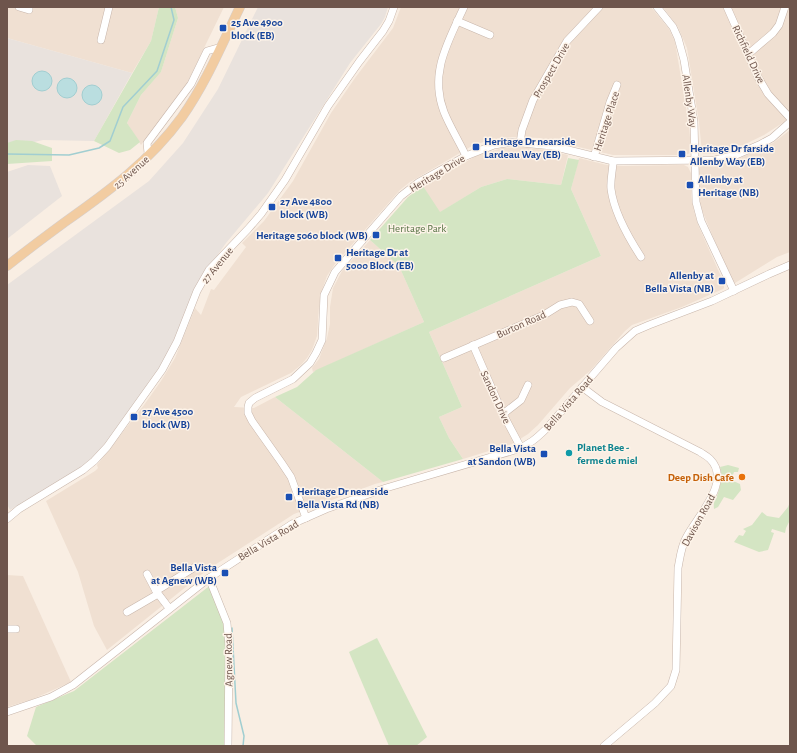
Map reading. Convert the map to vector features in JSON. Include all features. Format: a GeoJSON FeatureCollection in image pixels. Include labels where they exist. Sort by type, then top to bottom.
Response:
{"type":"FeatureCollection","features":[{"type":"Feature","properties":{"kind":"main road","name":"25 Avenue"},"geometry":{"type":"LineString","coordinates":[[7,266],[118,184],[150,155],[173,129],[190,105],[221,47],[239,7]]}},
{"type":"Feature","properties":{"kind":"street"},"geometry":{"type":"LineString","coordinates":[[20,7],[29,8]]}},
{"type":"Feature","properties":{"kind":"street"},"geometry":{"type":"LineString","coordinates":[[101,40],[109,7]]}},
{"type":"Feature","properties":{"kind":"street","name":"27 Avenue"},"geometry":{"type":"LineString","coordinates":[[7,518],[19,509],[84,470],[111,441],[156,381],[166,365],[202,280],[261,214],[285,180],[328,106],[383,31],[389,21],[394,7]]}},
{"type":"Feature","properties":{"kind":"street"},"geometry":{"type":"LineString","coordinates":[[464,7],[444,48],[440,62],[438,87],[444,111],[466,156]]}},
{"type":"Feature","properties":{"kind":"street","name":"Prospect Drive"},"geometry":{"type":"LineString","coordinates":[[520,143],[522,130],[533,100],[567,40],[599,7]]}},
{"type":"Feature","properties":{"kind":"street","name":"Allenby Way"},"geometry":{"type":"LineString","coordinates":[[657,7],[672,27],[678,38],[684,60],[694,122],[696,202],[701,220],[734,291]]}},
{"type":"Feature","properties":{"kind":"street","name":"Richfield Drive"},"geometry":{"type":"LineString","coordinates":[[727,7],[758,77],[768,94],[790,118]]}},
{"type":"Feature","properties":{"kind":"street"},"geometry":{"type":"LineString","coordinates":[[748,53],[762,42],[779,25],[785,7]]}},
{"type":"Feature","properties":{"kind":"street"},"geometry":{"type":"LineString","coordinates":[[457,21],[490,35]]}},
{"type":"Feature","properties":{"kind":"street","name":"25 Avenue"},"geometry":{"type":"LineString","coordinates":[[148,153],[147,143],[191,84],[208,51],[221,47]]}},
{"type":"Feature","properties":{"kind":"street","name":"Heritage Place"},"geometry":{"type":"LineString","coordinates":[[594,157],[610,102],[618,85]]}},
{"type":"Feature","properties":{"kind":"street","name":"Heritage Drive"},"geometry":{"type":"LineString","coordinates":[[306,518],[291,477],[250,417],[248,410],[249,403],[255,398],[294,379],[310,363],[322,340],[324,295],[335,272],[401,196],[419,182],[466,156],[494,146],[512,142],[552,146],[614,161],[714,160],[736,155],[772,138],[790,122]]}},
{"type":"Feature","properties":{"kind":"street"},"geometry":{"type":"LineString","coordinates":[[614,161],[611,188],[615,206],[629,239],[640,257]]}},
{"type":"Feature","properties":{"kind":"street","name":"Bella Vista Road"},"geometry":{"type":"LineString","coordinates":[[7,712],[51,697],[87,676],[169,608],[209,578],[279,532],[306,518],[393,485],[521,448],[536,439],[616,348],[635,331],[649,324],[687,311],[790,266]]}},
{"type":"Feature","properties":{"kind":"street","name":"Burton Road"},"geometry":{"type":"LineString","coordinates":[[444,358],[544,315],[560,305],[572,302],[579,304],[590,321]]}},
{"type":"Feature","properties":{"kind":"street","name":"Sandon Drive"},"geometry":{"type":"LineString","coordinates":[[473,346],[503,414],[521,448]]}},
{"type":"Feature","properties":{"kind":"street"},"geometry":{"type":"LineString","coordinates":[[503,414],[521,400],[528,385]]}},
{"type":"Feature","properties":{"kind":"street","name":"Davison Road"},"geometry":{"type":"LineString","coordinates":[[582,387],[602,402],[700,452],[710,459],[716,468],[717,481],[714,493],[686,538],[681,552],[678,568],[676,670],[671,686],[655,703],[604,746]]}},
{"type":"Feature","properties":{"kind":"street"},"geometry":{"type":"LineString","coordinates":[[127,612],[195,568]]}},
{"type":"Feature","properties":{"kind":"street"},"geometry":{"type":"LineString","coordinates":[[147,574],[157,593],[169,608]]}},
{"type":"Feature","properties":{"kind":"street","name":"Agnew Road"},"geometry":{"type":"LineString","coordinates":[[209,578],[227,623],[229,647],[228,746]]}},
{"type":"Feature","properties":{"kind":"street"},"geometry":{"type":"LineString","coordinates":[[7,630],[16,628]]}},
{"type":"Feature","properties":{"kind":"shaded area"},"geometry":{"type":"Polygon","coordinates":[[[7,7],[159,7],[151,41],[132,73],[7,38],[7,7]]]}},
{"type":"Feature","properties":{"kind":"shaded area"},"geometry":{"type":"Polygon","coordinates":[[[175,7],[224,7],[185,87],[163,118],[141,145],[127,123],[141,95],[161,72],[178,18],[175,7]]]}},
{"type":"Feature","properties":{"kind":"shaded area"},"geometry":{"type":"Polygon","coordinates":[[[258,7],[388,7],[381,24],[350,63],[268,193],[226,243],[198,283],[185,318],[154,380],[92,460],[65,478],[10,510],[7,504],[7,285],[149,181],[183,143],[218,89],[258,7]]]}},
{"type":"Feature","properties":{"kind":"shaded area"},"geometry":{"type":"Polygon","coordinates":[[[401,7],[651,7],[669,29],[675,42],[689,125],[690,153],[685,155],[613,155],[540,138],[512,137],[489,140],[472,146],[410,182],[400,190],[335,264],[327,276],[322,290],[319,306],[317,336],[312,350],[307,358],[291,373],[241,397],[234,407],[254,408],[275,397],[383,482],[294,514],[207,570],[107,650],[94,626],[78,572],[46,501],[95,471],[98,468],[97,465],[144,405],[175,358],[195,308],[201,315],[211,289],[214,290],[246,247],[242,243],[264,221],[293,181],[331,113],[355,78],[393,28],[401,7]]]}},
{"type":"Feature","properties":{"kind":"shaded area"},"geometry":{"type":"Polygon","coordinates":[[[663,7],[790,7],[790,115],[784,122],[764,135],[731,151],[719,154],[703,154],[687,48],[678,27],[663,7]]]}},
{"type":"Feature","properties":{"kind":"shaded area"},"geometry":{"type":"Polygon","coordinates":[[[7,38],[132,73],[94,141],[43,140],[7,148],[7,38]]]}},
{"type":"Feature","properties":{"kind":"shaded area"},"geometry":{"type":"Polygon","coordinates":[[[790,130],[790,252],[777,257],[735,283],[731,280],[701,208],[699,198],[699,168],[703,165],[722,164],[738,159],[773,143],[790,130]]]}},
{"type":"Feature","properties":{"kind":"shaded area"},"geometry":{"type":"Polygon","coordinates":[[[521,147],[546,150],[568,155],[561,185],[507,179],[481,187],[439,213],[423,186],[476,156],[502,148],[521,147]]]}},
{"type":"Feature","properties":{"kind":"shaded area"},"geometry":{"type":"Polygon","coordinates":[[[579,158],[607,165],[684,165],[688,167],[691,173],[691,196],[698,225],[724,283],[724,288],[682,307],[632,325],[590,371],[570,388],[538,425],[528,434],[512,444],[463,459],[449,438],[439,417],[462,407],[429,332],[601,256],[571,189],[579,158]]]}},
{"type":"Feature","properties":{"kind":"shaded area"},"geometry":{"type":"Polygon","coordinates":[[[28,165],[50,166],[62,196],[7,239],[7,172],[28,165]]]}},
{"type":"Feature","properties":{"kind":"shaded area"},"geometry":{"type":"Polygon","coordinates":[[[370,240],[399,266],[424,322],[313,372],[312,368],[319,359],[327,338],[330,324],[330,307],[333,288],[342,271],[370,240]]]}},
{"type":"Feature","properties":{"kind":"shaded area"},"geometry":{"type":"Polygon","coordinates":[[[7,575],[23,576],[71,682],[33,699],[7,707],[7,575]]]}},
{"type":"Feature","properties":{"kind":"green space"},"geometry":{"type":"Polygon","coordinates":[[[159,7],[175,7],[178,18],[161,72],[141,95],[127,123],[140,142],[130,150],[119,153],[94,141],[151,41],[159,7]]]}},
{"type":"Feature","properties":{"kind":"green space"},"geometry":{"type":"Polygon","coordinates":[[[16,140],[32,141],[52,148],[52,161],[7,164],[7,143],[16,140]]]}},
{"type":"Feature","properties":{"kind":"green space","name":"Heritage Park"},"geometry":{"type":"Polygon","coordinates":[[[568,158],[579,160],[571,189],[601,256],[429,332],[462,407],[439,417],[449,438],[463,459],[383,482],[275,397],[297,387],[316,370],[424,322],[399,266],[370,240],[408,197],[423,186],[440,212],[481,187],[507,179],[561,185],[568,158]]]}},
{"type":"Feature","properties":{"kind":"green space"},"geometry":{"type":"Polygon","coordinates":[[[728,465],[739,468],[738,472],[734,472],[731,480],[740,484],[741,490],[733,500],[724,497],[718,507],[714,509],[714,502],[720,484],[720,467],[728,465]]]}},
{"type":"Feature","properties":{"kind":"green space"},"geometry":{"type":"Polygon","coordinates":[[[790,502],[790,520],[785,533],[772,529],[771,532],[774,533],[768,550],[759,552],[734,542],[739,535],[743,536],[746,531],[743,529],[752,525],[762,512],[767,516],[779,518],[790,502]]]}},
{"type":"Feature","properties":{"kind":"green space"},"geometry":{"type":"Polygon","coordinates":[[[212,584],[225,623],[227,746],[37,746],[27,736],[36,707],[74,691],[212,584]]]}},
{"type":"Feature","properties":{"kind":"green space"},"geometry":{"type":"Polygon","coordinates":[[[377,638],[427,737],[416,746],[389,746],[349,652],[377,638]]]}},
{"type":"Feature","properties":{"kind":"water"},"geometry":{"type":"Polygon","coordinates":[[[42,71],[49,74],[52,81],[49,88],[42,91],[35,88],[32,81],[35,74],[42,71]]]}},
{"type":"Feature","properties":{"kind":"water"},"geometry":{"type":"Polygon","coordinates":[[[67,78],[74,81],[77,88],[74,95],[67,98],[60,95],[57,88],[60,81],[67,78]]]}},
{"type":"Feature","properties":{"kind":"water"},"geometry":{"type":"Polygon","coordinates":[[[92,85],[99,88],[102,95],[99,102],[92,105],[85,102],[82,95],[85,88],[92,85]]]}},
{"type":"Feature","properties":{"kind":"waterway"},"geometry":{"type":"LineString","coordinates":[[7,154],[69,155],[99,148],[110,141],[123,107],[157,71],[174,20],[171,7]]}},
{"type":"Feature","properties":{"kind":"waterway"},"geometry":{"type":"LineString","coordinates":[[232,628],[236,703],[244,736],[243,746]]}},
{"type":"Feature","properties":{"kind":"place","name":"25 Ave 4900 block (EB)"},"geometry":{"type":"Point","coordinates":[223,28]}},
{"type":"Feature","properties":{"kind":"place","name":"Heritage Dr nearside Lardeau Way (EB)"},"geometry":{"type":"Point","coordinates":[476,147]}},
{"type":"Feature","properties":{"kind":"place","name":"Heritage Dr farside Allenby Way (EB)"},"geometry":{"type":"Point","coordinates":[682,154]}},
{"type":"Feature","properties":{"kind":"place","name":"Allenby at Heritage (NB)"},"geometry":{"type":"Point","coordinates":[690,185]}},
{"type":"Feature","properties":{"kind":"place","name":"27 Ave 4800 block (WB)"},"geometry":{"type":"Point","coordinates":[272,207]}},
{"type":"Feature","properties":{"kind":"place","name":"Heritage 5060 block (WB)"},"geometry":{"type":"Point","coordinates":[376,235]}},
{"type":"Feature","properties":{"kind":"place","name":"Heritage Dr at 5000 Block (EB)"},"geometry":{"type":"Point","coordinates":[338,258]}},
{"type":"Feature","properties":{"kind":"place","name":"Allenby at Bella Vista (NB)"},"geometry":{"type":"Point","coordinates":[722,281]}},
{"type":"Feature","properties":{"kind":"place","name":"27 Ave 4500 block (WB)"},"geometry":{"type":"Point","coordinates":[134,417]}},
{"type":"Feature","properties":{"kind":"place","name":"Planet Bee - ferme de miel"},"geometry":{"type":"Point","coordinates":[569,453]}},
{"type":"Feature","properties":{"kind":"place","name":"Bella Vista at Sandon (WB)"},"geometry":{"type":"Point","coordinates":[544,454]}},
{"type":"Feature","properties":{"kind":"place","name":"Deep Dish Cafe"},"geometry":{"type":"Point","coordinates":[742,477]}},
{"type":"Feature","properties":{"kind":"place","name":"Heritage Dr nearside Bella Vista Rd (NB)"},"geometry":{"type":"Point","coordinates":[289,497]}},
{"type":"Feature","properties":{"kind":"place","name":"Bella Vista at Agnew (WB)"},"geometry":{"type":"Point","coordinates":[225,573]}}]}
